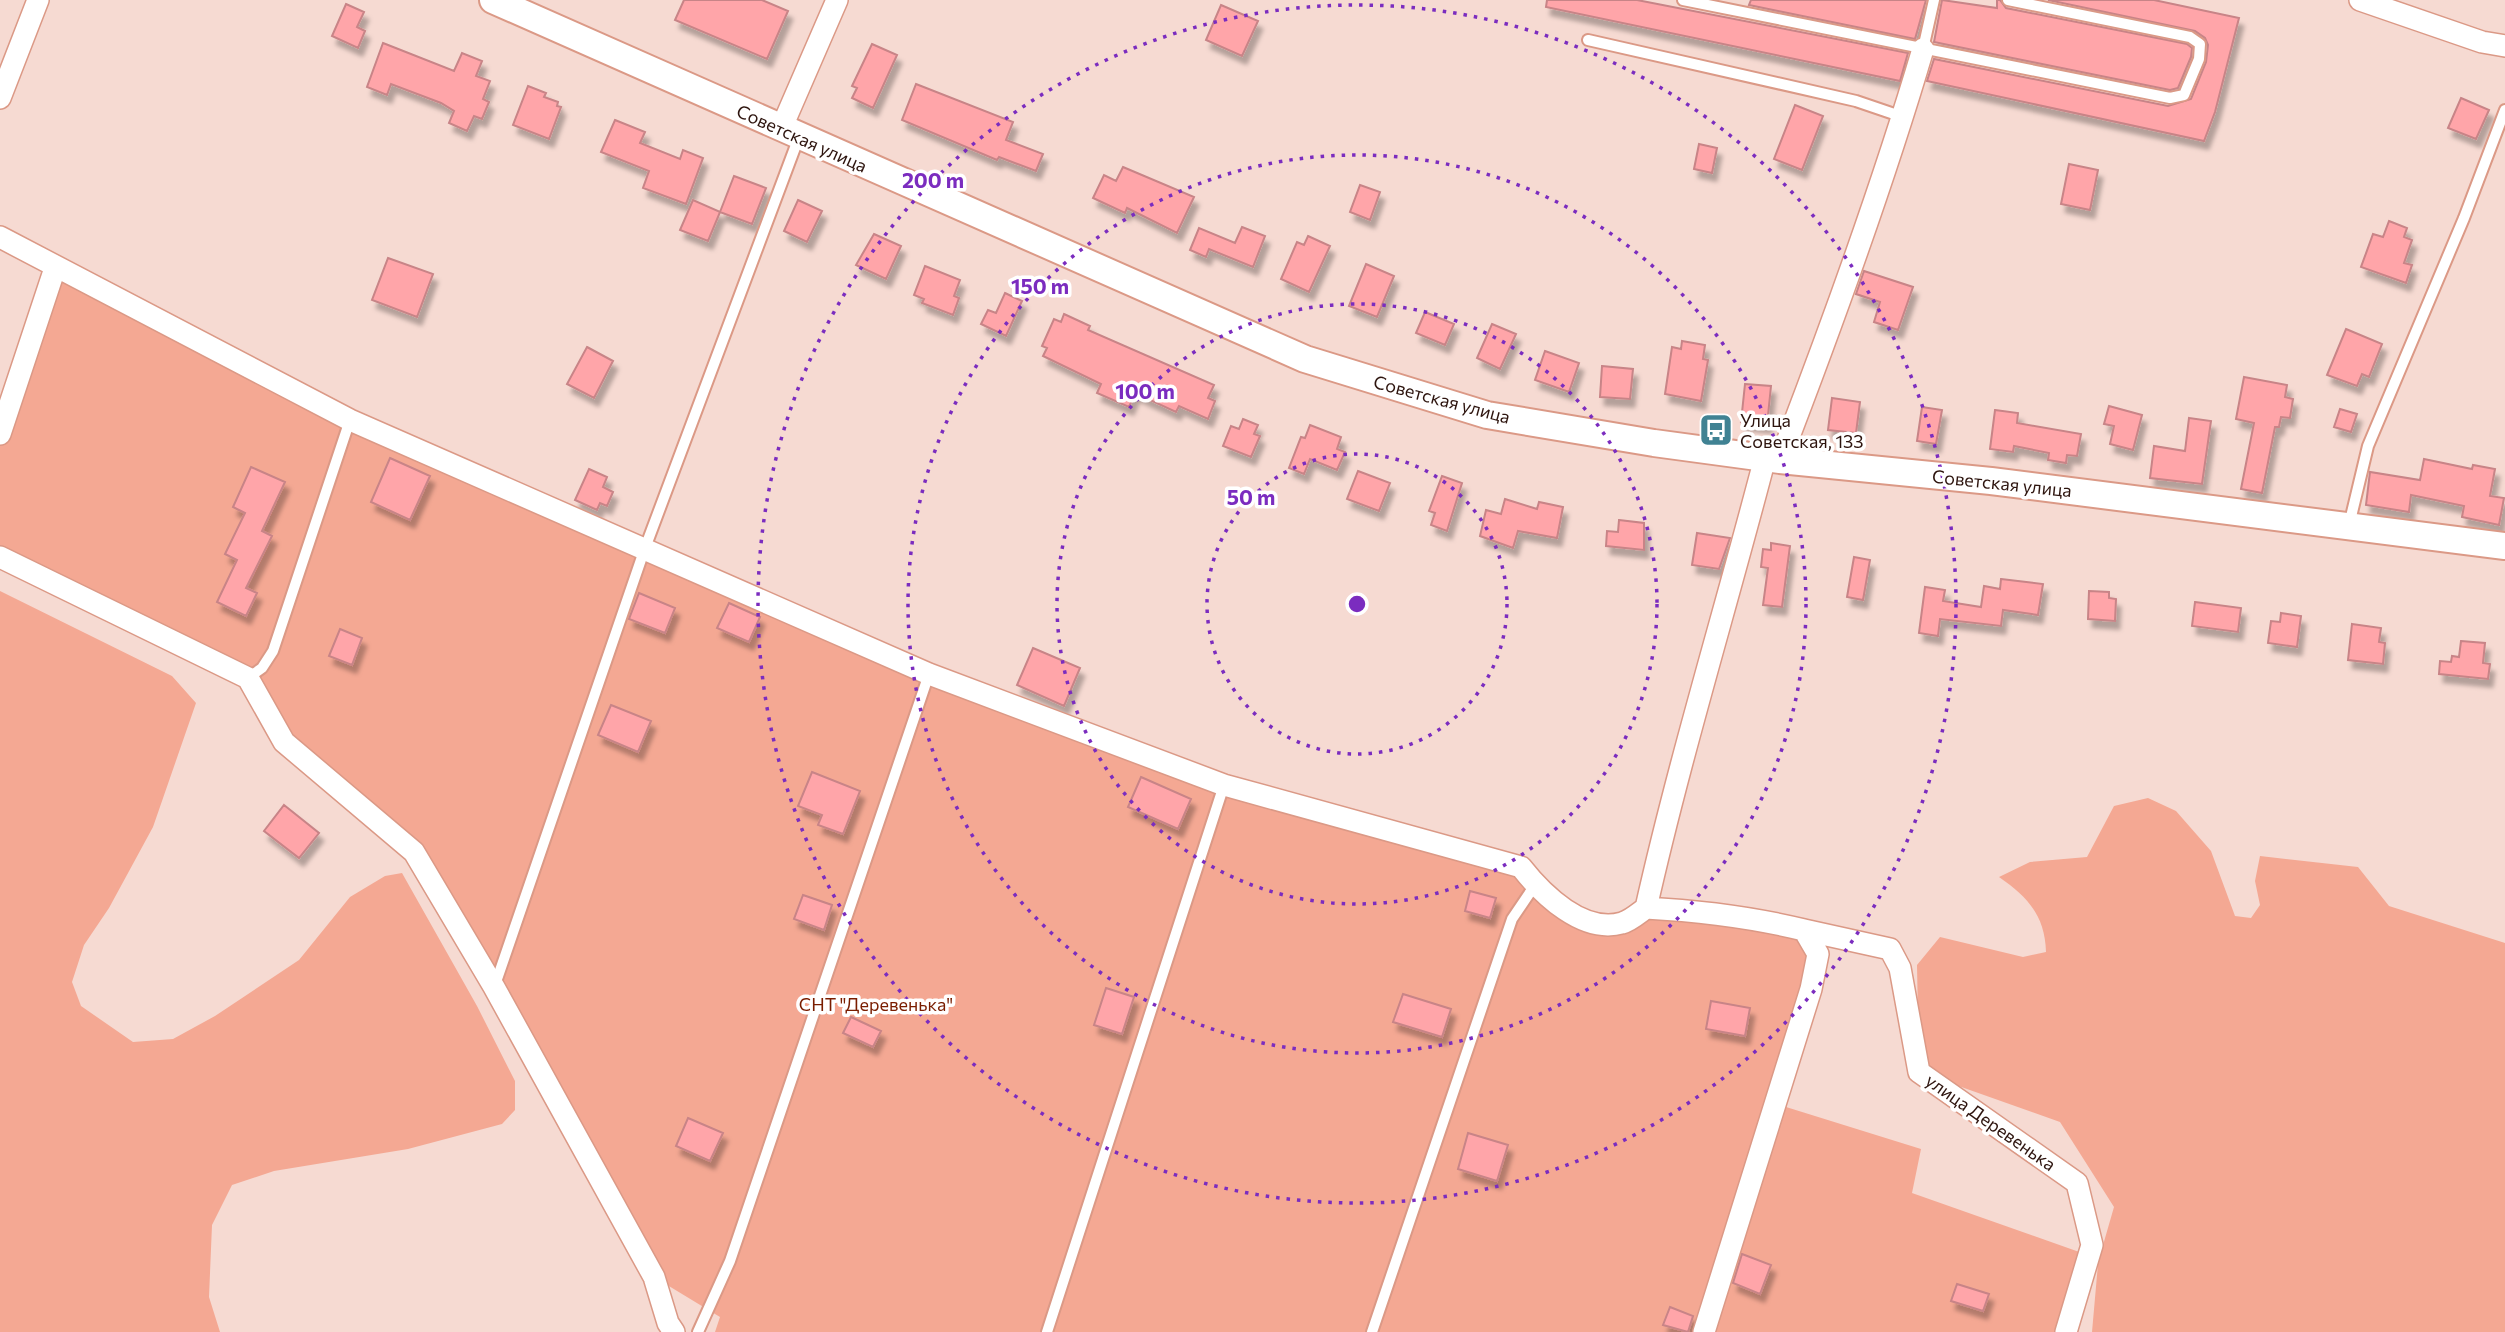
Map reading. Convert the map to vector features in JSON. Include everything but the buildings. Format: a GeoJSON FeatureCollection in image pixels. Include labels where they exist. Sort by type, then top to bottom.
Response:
{"type":"FeatureCollection","features":[{"type":"Feature","properties":{"kind":"street"},"geometry":{"type":"LineString","coordinates":[[0,98],[38,0]]}},
{"type":"Feature","properties":{"kind":"street","name":"Советская улица"},"geometry":{"type":"LineString","coordinates":[[492,0],[1305,359],[1487,415],[1654,443],[1773,459],[1991,481],[2505,546]]}},
{"type":"Feature","properties":{"kind":"street"},"geometry":{"type":"LineString","coordinates":[[790,133],[837,0]]}},
{"type":"Feature","properties":{"kind":"street"},"geometry":{"type":"LineString","coordinates":[[2360,0],[2482,42],[2505,46]]}},
{"type":"Feature","properties":{"kind":"street"},"geometry":{"type":"LineString","coordinates":[[0,237],[350,420],[929,674],[1224,785],[1521,867],[1535,885],[1563,908],[1596,925],[1623,923],[1646,908],[1673,789],[1773,459],[1826,340],[1903,117],[1923,49]]}},
{"type":"Feature","properties":{"kind":"street"},"geometry":{"type":"LineString","coordinates":[[0,434],[55,268]]}},
{"type":"Feature","properties":{"kind":"street"},"geometry":{"type":"LineString","coordinates":[[0,557],[248,678],[284,742],[414,852],[494,987],[654,1277],[668,1324],[674,1332]]}},
{"type":"Feature","properties":{"kind":"street","name":"улица Деревенька"},"geometry":{"type":"LineString","coordinates":[[1646,908],[1730,915],[1890,949],[1900,968],[1919,1072],[2077,1183],[2092,1245],[2066,1332]]}},
{"type":"Feature","properties":{"kind":"street"},"geometry":{"type":"LineString","coordinates":[[1704,1332],[1811,989],[1818,954],[1804,930]]}},
{"type":"Feature","properties":{"kind":"lane"},"geometry":{"type":"LineString","coordinates":[[1683,0],[2170,98],[2184,95],[2199,59],[2200,44],[2190,37],[2008,0]]}},
{"type":"Feature","properties":{"kind":"lane"},"geometry":{"type":"LineString","coordinates":[[1923,49],[1934,0]]}},
{"type":"Feature","properties":{"kind":"lane"},"geometry":{"type":"LineString","coordinates":[[1588,40],[1856,101],[1903,117]]}},
{"type":"Feature","properties":{"kind":"lane"},"geometry":{"type":"LineString","coordinates":[[2349,525],[2368,446],[2464,218],[2505,110]]}},
{"type":"Feature","properties":{"kind":"lane"},"geometry":{"type":"LineString","coordinates":[[494,987],[790,133]]}},
{"type":"Feature","properties":{"kind":"lane"},"geometry":{"type":"LineString","coordinates":[[248,678],[262,668],[273,651],[350,420]]}},
{"type":"Feature","properties":{"kind":"lane"},"geometry":{"type":"LineString","coordinates":[[698,1332],[730,1261],[929,674]]}},
{"type":"Feature","properties":{"kind":"lane"},"geometry":{"type":"LineString","coordinates":[[1047,1332],[1224,785]]}},
{"type":"Feature","properties":{"kind":"lane"},"geometry":{"type":"LineString","coordinates":[[1371,1332],[1512,919],[1535,885]]}},
{"type":"Feature","properties":{"kind":"green space","name":"СНТ \"Деревенька\""},"geometry":{"type":"Polygon","coordinates":[[[55,268],[350,420],[645,548],[1224,785],[1521,867],[1596,925],[1646,908],[1804,930],[1818,954],[1776,1104],[1921,1149],[1912,1193],[2099,1259],[2114,1207],[2060,1122],[1919,1072],[1917,965],[1940,937],[2023,957],[2046,952],[2042,928],[2033,908],[1999,877],[2030,862],[2087,857],[2114,806],[2148,798],[2176,811],[2211,851],[2235,916],[2251,918],[2260,905],[2255,881],[2260,856],[2358,867],[2389,906],[2505,943],[2505,1332],[2092,1332],[2098,1264],[2078,1332],[715,1332],[720,1317],[654,1277],[414,852],[284,742],[248,678],[0,557],[0,434],[55,268]]]}},
{"type":"Feature","properties":{"kind":"green space"},"geometry":{"type":"Polygon","coordinates":[[[0,591],[172,676],[196,703],[153,827],[109,908],[84,945],[72,982],[81,1006],[133,1042],[173,1039],[215,1016],[299,960],[350,897],[385,876],[402,873],[477,1006],[515,1081],[515,1110],[502,1124],[408,1149],[274,1171],[232,1185],[212,1225],[209,1297],[220,1332],[0,1332],[0,591]]]}},
{"type":"Feature","properties":{"kind":"place","name":"Улица Советская, 133"},"geometry":{"type":"Point","coordinates":[1716,430]}}]}
